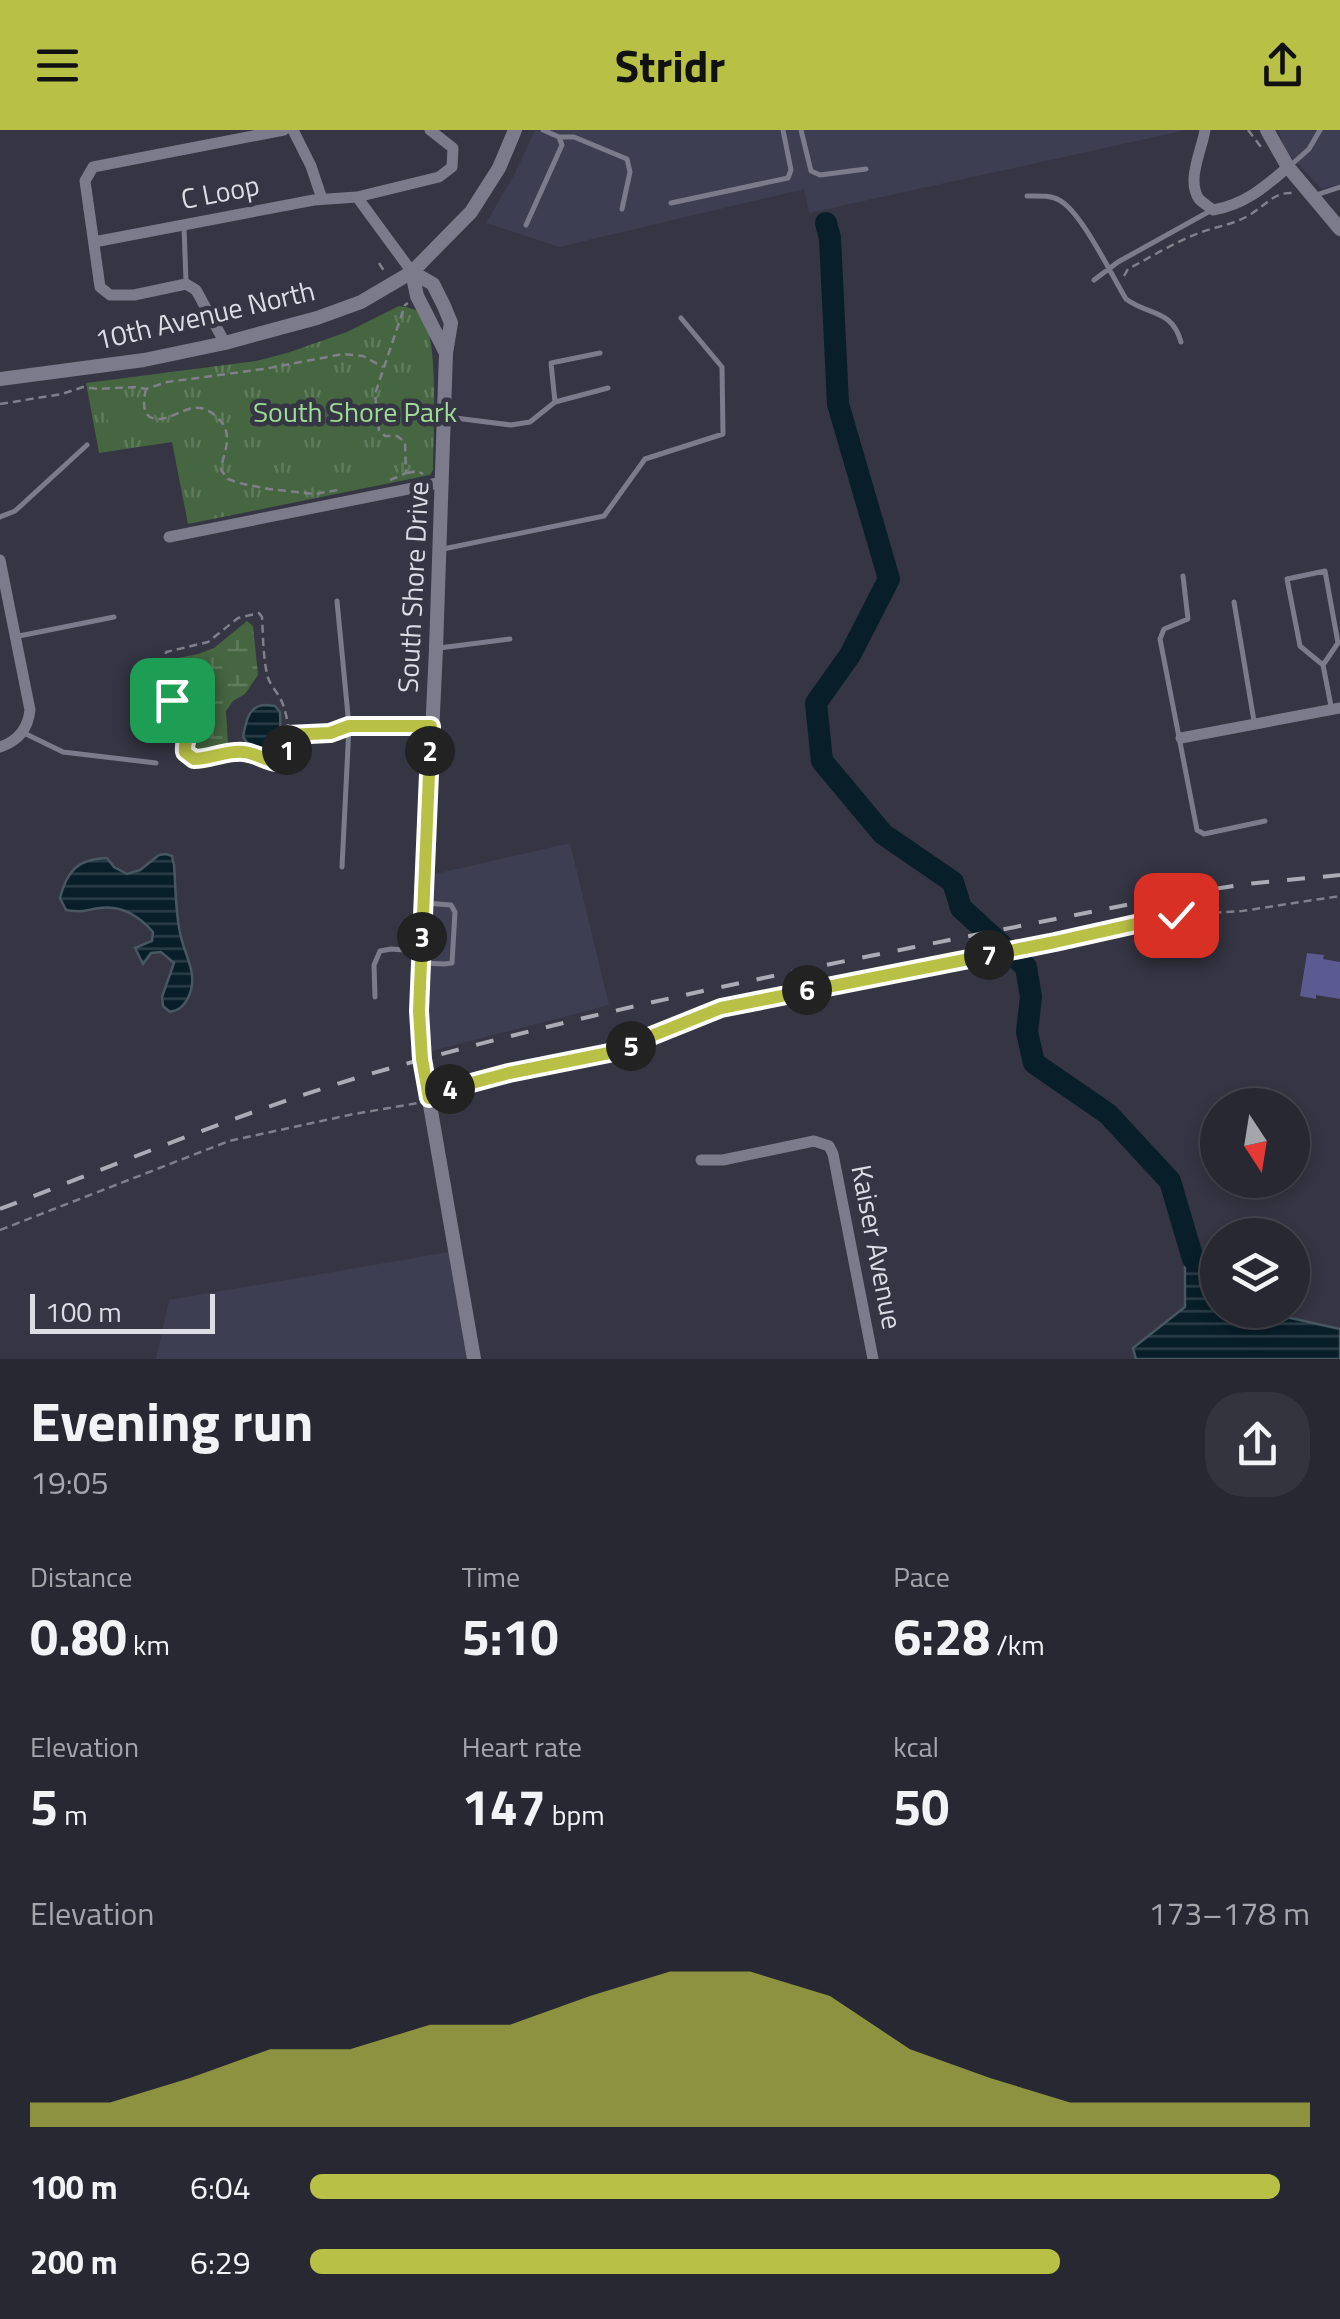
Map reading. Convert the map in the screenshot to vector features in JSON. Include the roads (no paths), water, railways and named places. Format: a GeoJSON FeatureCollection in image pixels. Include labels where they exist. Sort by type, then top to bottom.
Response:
{"type":"FeatureCollection","features":[{"type":"Feature","properties":{"kind":"street"},"geometry":{"type":"LineString","coordinates":[[225,342],[196,290],[186,284],[110,296],[100,287],[85,181],[93,168],[284,130]]}},
{"type":"Feature","properties":{"kind":"street"},"geometry":{"type":"LineString","coordinates":[[293,130],[312,166],[322,199]]}},
{"type":"Feature","properties":{"kind":"street","name":"C Loop"},"geometry":{"type":"LineString","coordinates":[[94,242],[322,199],[357,197],[439,178],[452,168],[453,148],[430,130]]}},
{"type":"Feature","properties":{"kind":"street"},"geometry":{"type":"LineString","coordinates":[[357,197],[412,272],[471,212],[499,168],[515,130]]}},
{"type":"Feature","properties":{"kind":"street"},"geometry":{"type":"LineString","coordinates":[[1205,130],[1195,186],[1199,198],[1213,210],[1234,206],[1255,194],[1288,167]]}},
{"type":"Feature","properties":{"kind":"street"},"geometry":{"type":"LineString","coordinates":[[1267,130],[1308,197],[1340,229]]}},
{"type":"Feature","properties":{"kind":"street","name":"South Shore Drive"},"geometry":{"type":"LineString","coordinates":[[412,272],[417,296],[446,353]]}},
{"type":"Feature","properties":{"kind":"street","name":"South Shore Drive"},"geometry":{"type":"LineString","coordinates":[[412,272],[433,284],[451,324],[446,353],[420,1031],[474,1359]]}},
{"type":"Feature","properties":{"kind":"street","name":"10th Avenue North"},"geometry":{"type":"LineString","coordinates":[[0,379],[144,360],[225,342],[361,302],[412,272]]}},
{"type":"Feature","properties":{"kind":"street"},"geometry":{"type":"LineString","coordinates":[[169,538],[442,482]]}},
{"type":"Feature","properties":{"kind":"street"},"geometry":{"type":"LineString","coordinates":[[0,560],[30,710],[22,732],[0,747]]}},
{"type":"Feature","properties":{"kind":"street"},"geometry":{"type":"LineString","coordinates":[[1181,738],[1336,708]]}},
{"type":"Feature","properties":{"kind":"street","name":"Kaiser Avenue"},"geometry":{"type":"LineString","coordinates":[[702,1160],[723,1160],[814,1141],[829,1146],[873,1359]]}},
{"type":"Feature","properties":{"kind":"lane"},"geometry":{"type":"LineString","coordinates":[[543,130],[559,137],[574,136],[627,160],[630,172],[622,210]]}},
{"type":"Feature","properties":{"kind":"lane"},"geometry":{"type":"LineString","coordinates":[[670,204],[788,178],[791,170],[783,130]]}},
{"type":"Feature","properties":{"kind":"lane"},"geometry":{"type":"LineString","coordinates":[[801,130],[811,171],[820,175],[866,169]]}},
{"type":"Feature","properties":{"kind":"lane"},"geometry":{"type":"LineString","coordinates":[[1288,167],[1309,149],[1320,130]]}},
{"type":"Feature","properties":{"kind":"lane"},"geometry":{"type":"LineString","coordinates":[[526,224],[562,146],[559,137]]}},
{"type":"Feature","properties":{"kind":"lane"},"geometry":{"type":"LineString","coordinates":[[1308,197],[1340,187]]}},
{"type":"Feature","properties":{"kind":"lane"},"geometry":{"type":"LineString","coordinates":[[1028,196],[1058,199],[1073,211],[1126,299],[1164,316],[1176,328],[1180,342]]}},
{"type":"Feature","properties":{"kind":"lane"},"geometry":{"type":"LineString","coordinates":[[1094,280],[1213,210]]}},
{"type":"Feature","properties":{"kind":"lane"},"geometry":{"type":"LineString","coordinates":[[184,224],[186,284]]}},
{"type":"Feature","properties":{"kind":"lane"},"geometry":{"type":"LineString","coordinates":[[440,550],[604,516],[645,459],[722,434],[722,367],[681,318]]}},
{"type":"Feature","properties":{"kind":"lane"},"geometry":{"type":"LineString","coordinates":[[556,402],[552,364],[600,353]]}},
{"type":"Feature","properties":{"kind":"lane"},"geometry":{"type":"LineString","coordinates":[[444,416],[511,425],[530,422],[556,402],[608,388]]}},
{"type":"Feature","properties":{"kind":"lane"},"geometry":{"type":"LineString","coordinates":[[0,518],[16,511],[87,445]]}},
{"type":"Feature","properties":{"kind":"lane"},"geometry":{"type":"LineString","coordinates":[[1323,665],[1338,644],[1325,571],[1287,579],[1300,646],[1323,665],[1336,708]]}},
{"type":"Feature","properties":{"kind":"lane"},"geometry":{"type":"LineString","coordinates":[[1183,576],[1188,619],[1164,628],[1160,640],[1198,830],[1204,834],[1265,821]]}},
{"type":"Feature","properties":{"kind":"lane"},"geometry":{"type":"LineString","coordinates":[[338,600],[349,726],[342,867]]}},
{"type":"Feature","properties":{"kind":"lane"},"geometry":{"type":"LineString","coordinates":[[1234,602],[1254,724]]}},
{"type":"Feature","properties":{"kind":"lane"},"geometry":{"type":"LineString","coordinates":[[15,637],[114,617]]}},
{"type":"Feature","properties":{"kind":"lane"},"geometry":{"type":"LineString","coordinates":[[436,649],[510,639]]}},
{"type":"Feature","properties":{"kind":"lane"},"geometry":{"type":"LineString","coordinates":[[349,726],[431,726]]}},
{"type":"Feature","properties":{"kind":"lane"},"geometry":{"type":"LineString","coordinates":[[22,732],[63,752],[156,763]]}},
{"type":"Feature","properties":{"kind":"lane"},"geometry":{"type":"LineString","coordinates":[[375,997],[374,964],[380,951],[391,949],[452,963],[452,905],[424,902]]}},
{"type":"Feature","properties":{"kind":"waterway"},"geometry":{"type":"LineString","coordinates":[[826,223],[838,404],[889,579],[850,655],[816,703],[822,761],[883,834],[953,882],[961,908],[1026,967],[1031,997],[1027,1032],[1034,1063],[1108,1114],[1170,1181],[1193,1259]]}},
{"type":"Feature","properties":{"kind":"railway"},"geometry":{"type":"LineString","coordinates":[[0,1209],[317,1090],[563,1023],[1170,896],[1340,875]]}},
{"type":"Feature","properties":{"kind":"park label","name":"South Shore Park"},"geometry":{"type":"Point","coordinates":[355,412]}}]}
